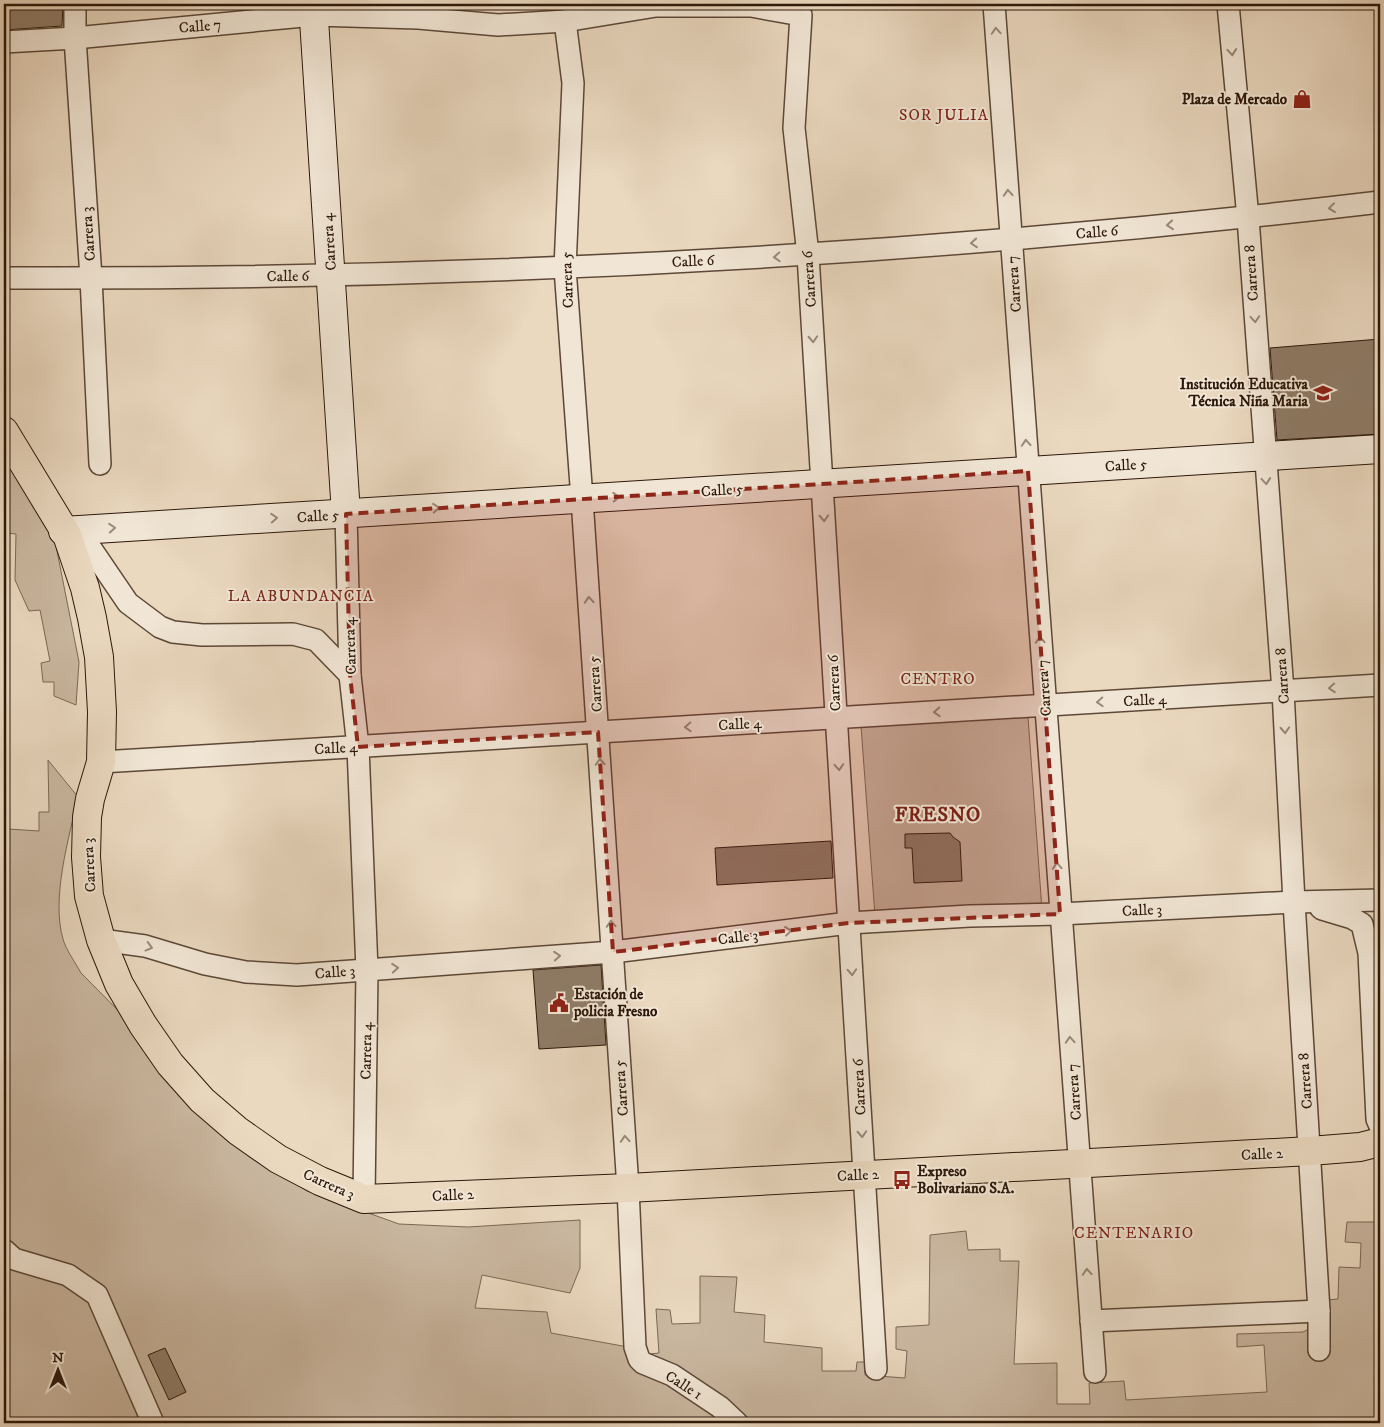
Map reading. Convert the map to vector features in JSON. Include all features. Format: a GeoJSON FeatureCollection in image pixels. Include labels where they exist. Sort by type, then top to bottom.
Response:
{"type":"FeatureCollection","features":[{"type":"Feature","properties":{"kind":"highway","name":"Carrera 3"},"geometry":{"type":"LineString","coordinates":[[4,431],[71,531],[67,535],[85,588],[99,657],[102,712],[101,762],[90,799],[87,817],[86,857],[89,896],[101,940],[119,984],[142,1026],[170,1064],[202,1100],[238,1131],[278,1159],[320,1181],[364,1199]]}},
{"type":"Feature","properties":{"kind":"highway","name":"Calle 2"},"geometry":{"type":"LineString","coordinates":[[364,1199],[628,1188],[1079,1164],[1310,1151],[1360,1147],[1380,1142]]}},
{"type":"Feature","properties":{"kind":"street","name":"Carrera 3"},"geometry":{"type":"LineString","coordinates":[[75,4],[75,38],[91,278],[100,464]]}},
{"type":"Feature","properties":{"kind":"street","name":"Carrera 7"},"geometry":{"type":"LineString","coordinates":[[994,4],[1090,1321],[1096,1372]]}},
{"type":"Feature","properties":{"kind":"street","name":"Carrera 8"},"geometry":{"type":"LineString","coordinates":[[1228,4],[1248,218],[1264,457],[1283,692],[1319,1311],[1319,1350]]}},
{"type":"Feature","properties":{"kind":"street","name":"Calle 7"},"geometry":{"type":"LineString","coordinates":[[4,42],[75,38],[314,10],[498,25],[565,21],[656,6],[751,5],[783,11]]}},
{"type":"Feature","properties":{"kind":"street","name":"Carrera 4"},"geometry":{"type":"LineString","coordinates":[[314,10],[346,514],[350,675],[358,747],[367,970],[364,1199]]}},
{"type":"Feature","properties":{"kind":"street","name":"Carrera 6"},"geometry":{"type":"LineString","coordinates":[[783,11],[801,15],[794,128],[808,255],[876,1369]]}},
{"type":"Feature","properties":{"kind":"street","name":"Carrera 5"},"geometry":{"type":"LineString","coordinates":[[565,21],[573,83],[565,268],[628,1188],[635,1347]]}},
{"type":"Feature","properties":{"kind":"street","name":"Calle 6"},"geometry":{"type":"LineString","coordinates":[[4,278],[331,276],[565,268],[808,255],[1011,240],[1248,218],[1380,202]]}},
{"type":"Feature","properties":{"kind":"street","name":"Calle 5"},"geometry":{"type":"LineString","coordinates":[[71,531],[1380,449]]}},
{"type":"Feature","properties":{"kind":"street"},"geometry":{"type":"LineString","coordinates":[[71,531],[128,603],[160,628],[174,632],[202,635],[293,634],[316,640],[350,675]]}},
{"type":"Feature","properties":{"kind":"street","name":"Calle 4"},"geometry":{"type":"LineString","coordinates":[[101,762],[1380,686]]}},
{"type":"Feature","properties":{"kind":"street","name":"Calle 3"},"geometry":{"type":"LineString","coordinates":[[101,940],[145,946],[205,964],[246,972],[297,975],[612,952],[849,923],[1315,901],[1380,900]]}},
{"type":"Feature","properties":{"kind":"street"},"geometry":{"type":"LineString","coordinates":[[1315,901],[1322,909],[1346,915],[1362,924],[1369,953],[1377,1119],[1380,1126]]}},
{"type":"Feature","properties":{"kind":"street"},"geometry":{"type":"LineString","coordinates":[[4,1250],[14,1259],[68,1275],[97,1295],[153,1423]]}},
{"type":"Feature","properties":{"kind":"street"},"geometry":{"type":"LineString","coordinates":[[1090,1321],[1319,1311]]}},
{"type":"Feature","properties":{"kind":"street","name":"Calle 1"},"geometry":{"type":"LineString","coordinates":[[635,1347],[639,1359],[643,1363],[672,1375],[720,1407],[737,1423]]}},
{"type":"Feature","properties":{"kind":"highlighted area"},"geometry":{"type":"Polygon","coordinates":[[[1028,471],[1060,914],[849,923],[613,952],[598,732],[358,747],[350,675],[346,514],[1028,471]]]}},
{"type":"Feature","properties":{"kind":"shaded area"},"geometry":{"type":"Polygon","coordinates":[[[4,448],[55,541],[79,662],[76,705],[54,696],[54,682],[43,682],[41,663],[50,661],[40,610],[29,611],[15,580],[16,534],[4,533],[4,448]]]}},
{"type":"Feature","properties":{"kind":"shaded area"},"geometry":{"type":"Polygon","coordinates":[[[1028,717],[1042,910],[875,916],[861,726],[1028,717]]]}},
{"type":"Feature","properties":{"kind":"shaded area"},"geometry":{"type":"Polygon","coordinates":[[[48,760],[78,797],[66,849],[60,887],[60,923],[68,952],[81,973],[278,1172],[307,1191],[399,1224],[468,1227],[580,1220],[580,1268],[570,1293],[482,1275],[475,1308],[547,1312],[551,1333],[628,1347],[639,1355],[659,1353],[656,1309],[670,1310],[672,1324],[700,1323],[700,1276],[737,1277],[734,1312],[765,1315],[764,1342],[822,1348],[822,1371],[856,1371],[857,1362],[865,1362],[865,1375],[905,1378],[907,1351],[896,1349],[896,1327],[929,1325],[930,1235],[966,1231],[968,1250],[1000,1249],[1000,1261],[1019,1261],[1014,1364],[1057,1363],[1057,1404],[1090,1404],[1089,1383],[1124,1381],[1126,1400],[1267,1392],[1264,1345],[1237,1347],[1237,1334],[1303,1332],[1315,1326],[1316,1301],[1338,1299],[1339,1267],[1360,1268],[1361,1243],[1345,1242],[1347,1222],[1380,1222],[1380,1423],[4,1423],[4,766],[8,774],[8,829],[39,831],[39,812],[49,812],[48,760]]]}},
{"type":"Feature","properties":{"kind":"building"},"geometry":{"type":"Polygon","coordinates":[[[4,4],[63,4],[62,26],[4,30],[4,4]]]}},
{"type":"Feature","properties":{"kind":"building","name":"Institución Educativa Técnica Niña Maria"},"geometry":{"type":"Polygon","coordinates":[[[1380,339],[1380,434],[1277,440],[1270,348],[1380,339]]]}},
{"type":"Feature","properties":{"kind":"building"},"geometry":{"type":"Polygon","coordinates":[[[950,833],[960,842],[962,881],[914,883],[912,848],[905,848],[905,834],[950,833]]]}},
{"type":"Feature","properties":{"kind":"building"},"geometry":{"type":"Polygon","coordinates":[[[831,841],[833,878],[717,885],[715,848],[831,841]]]}},
{"type":"Feature","properties":{"kind":"building","name":"Estación de policia Fresno"},"geometry":{"type":"Polygon","coordinates":[[[601,965],[606,1045],[539,1049],[533,970],[601,965]]]}},
{"type":"Feature","properties":{"kind":"building"},"geometry":{"type":"Polygon","coordinates":[[[165,1348],[186,1392],[169,1400],[148,1355],[165,1348]]]}},
{"type":"Feature","properties":{"kind":"place","name":"Plaza de Mercado"},"geometry":{"type":"Point","coordinates":[1302,99]}},
{"type":"Feature","properties":{"kind":"place","name":"Institución Educativa Técnica Niña Maria"},"geometry":{"type":"Point","coordinates":[1323,393]}},
{"type":"Feature","properties":{"kind":"place","name":"Estación de policia Fresno"},"geometry":{"type":"Point","coordinates":[559,1003]}},
{"type":"Feature","properties":{"kind":"place","name":"Expreso Bolivariano S.A."},"geometry":{"type":"Point","coordinates":[902,1180]}},
{"type":"Feature","properties":{"kind":"district","name":"SOR JULIA"},"geometry":{"type":"Point","coordinates":[944,114]}},
{"type":"Feature","properties":{"kind":"district","name":"LA ABUNDANCIA"},"geometry":{"type":"Point","coordinates":[301,595]}},
{"type":"Feature","properties":{"kind":"district","name":"CENTRO"},"geometry":{"type":"Point","coordinates":[938,678]}},
{"type":"Feature","properties":{"kind":"district","name":"FRESNO"},"geometry":{"type":"Point","coordinates":[938,814]}},
{"type":"Feature","properties":{"kind":"district","name":"CENTENARIO"},"geometry":{"type":"Point","coordinates":[1134,1232]}}]}
